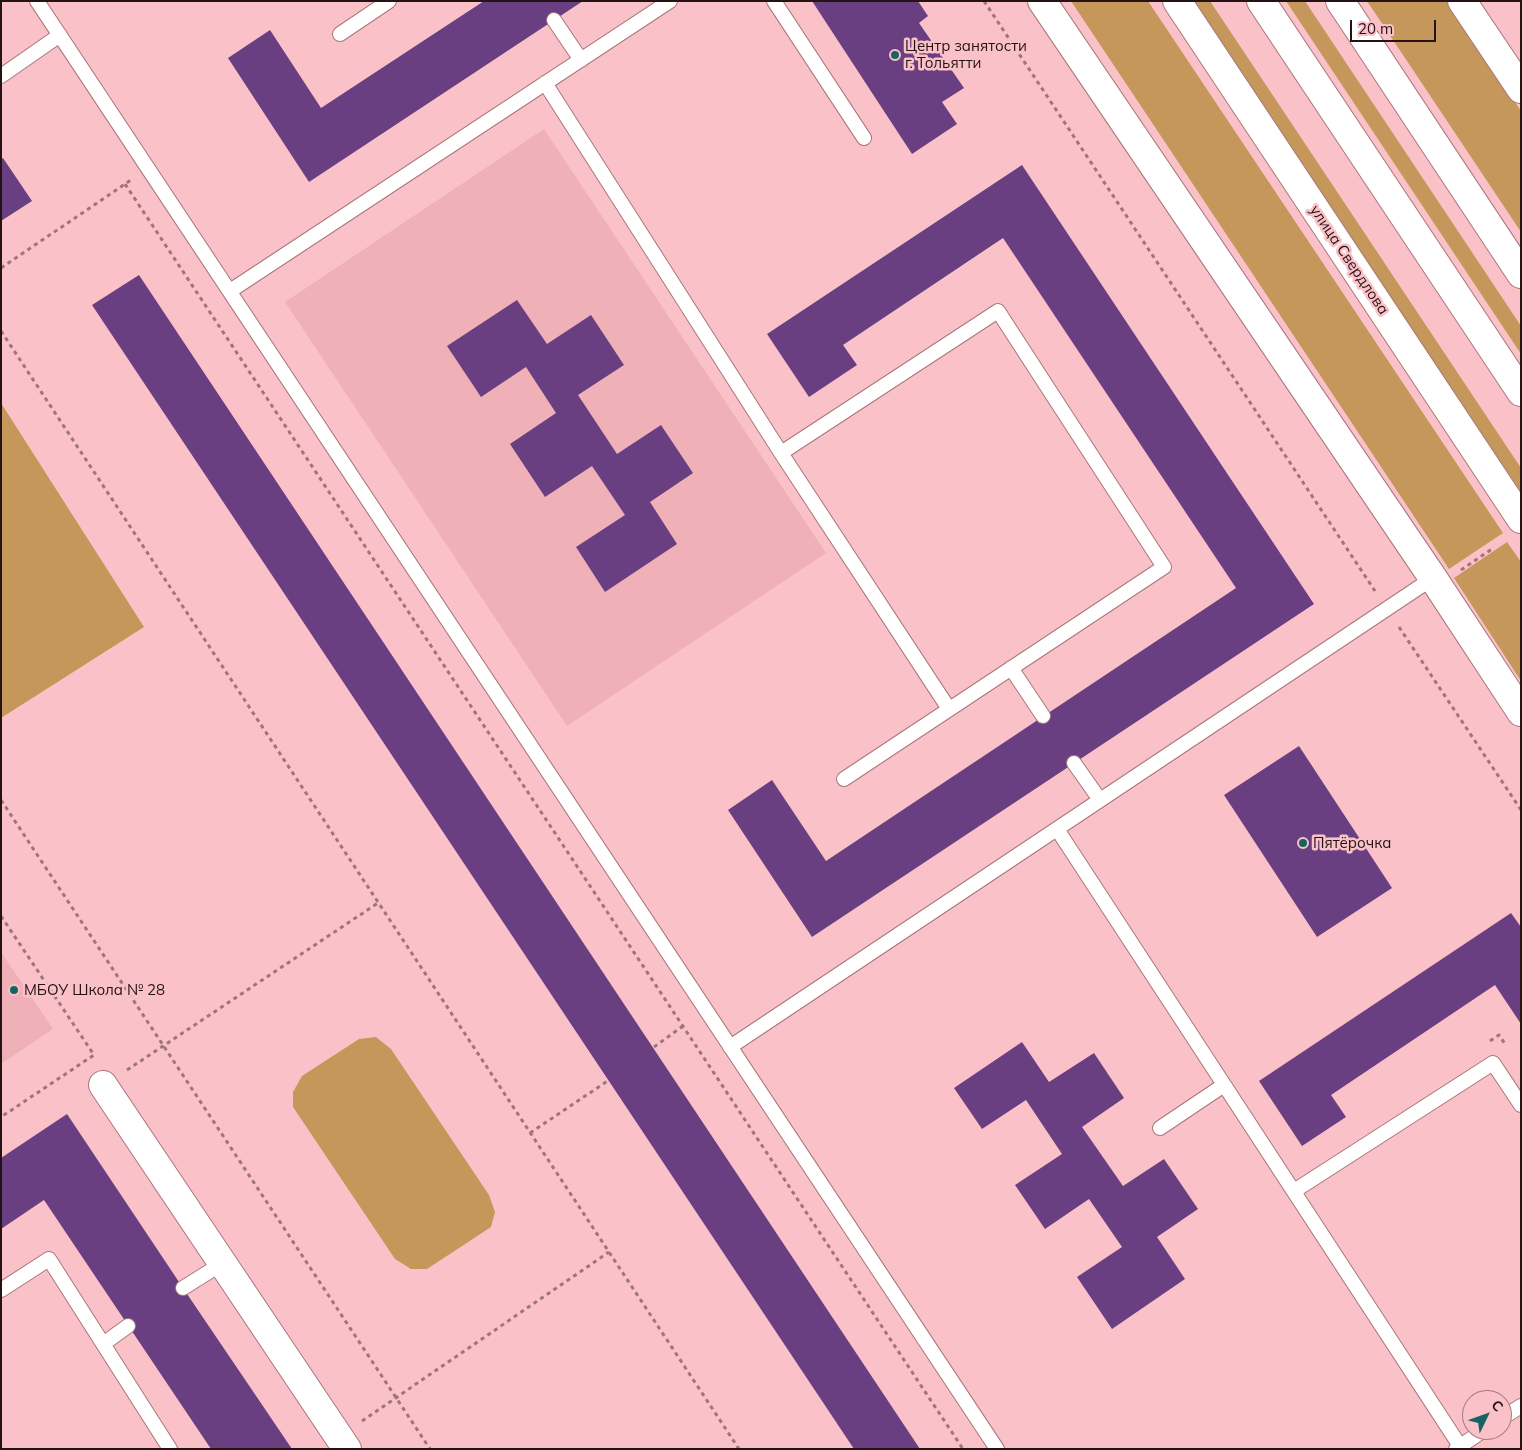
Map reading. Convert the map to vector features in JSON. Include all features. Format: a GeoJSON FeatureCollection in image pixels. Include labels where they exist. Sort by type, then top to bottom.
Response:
{"type":"FeatureCollection","features":[{"type":"Feature","properties":{"kind":"main road"},"geometry":{"type":"LineString","coordinates":[[1042,1],[1521,712]]}},
{"type":"Feature","properties":{"kind":"main road","name":"улица Свердлова"},"geometry":{"type":"LineString","coordinates":[[1177,1],[1521,519]]}},
{"type":"Feature","properties":{"kind":"main road"},"geometry":{"type":"LineString","coordinates":[[1262,1],[1521,392]]}},
{"type":"Feature","properties":{"kind":"main road"},"geometry":{"type":"LineString","coordinates":[[1340,1],[1521,274]]}},
{"type":"Feature","properties":{"kind":"main road"},"geometry":{"type":"LineString","coordinates":[[1462,1],[1521,90]]}},
{"type":"Feature","properties":{"kind":"main road"},"geometry":{"type":"LineString","coordinates":[[103,1085],[343,1443]]}},
{"type":"Feature","properties":{"kind":"lane"},"geometry":{"type":"LineString","coordinates":[[38,1],[997,1449]]}},
{"type":"Feature","properties":{"kind":"lane"},"geometry":{"type":"LineString","coordinates":[[340,34],[389,1]]}},
{"type":"Feature","properties":{"kind":"lane"},"geometry":{"type":"LineString","coordinates":[[230,291],[670,1]]}},
{"type":"Feature","properties":{"kind":"lane"},"geometry":{"type":"LineString","coordinates":[[774,1],[864,138]]}},
{"type":"Feature","properties":{"kind":"lane"},"geometry":{"type":"LineString","coordinates":[[554,20],[581,60]]}},
{"type":"Feature","properties":{"kind":"lane"},"geometry":{"type":"LineString","coordinates":[[1,76],[60,35]]}},
{"type":"Feature","properties":{"kind":"lane"},"geometry":{"type":"LineString","coordinates":[[545,84],[781,452],[949,709]]}},
{"type":"Feature","properties":{"kind":"lane"},"geometry":{"type":"LineString","coordinates":[[781,452],[998,311],[1164,567],[844,779]]}},
{"type":"Feature","properties":{"kind":"lane"},"geometry":{"type":"LineString","coordinates":[[730,1046],[1432,578]]}},
{"type":"Feature","properties":{"kind":"lane"},"geometry":{"type":"LineString","coordinates":[[1011,668],[1044,716]]}},
{"type":"Feature","properties":{"kind":"lane"},"geometry":{"type":"LineString","coordinates":[[1074,763],[1100,800]]}},
{"type":"Feature","properties":{"kind":"lane"},"geometry":{"type":"LineString","coordinates":[[1057,829],[1458,1447],[1469,1440]]}},
{"type":"Feature","properties":{"kind":"lane"},"geometry":{"type":"LineString","coordinates":[[1294,1192],[1494,1063],[1521,1105]]}},
{"type":"Feature","properties":{"kind":"lane"},"geometry":{"type":"LineString","coordinates":[[1160,1128],[1224,1086]]}},
{"type":"Feature","properties":{"kind":"lane"},"geometry":{"type":"LineString","coordinates":[[1,1290],[49,1259],[170,1449]]}},
{"type":"Feature","properties":{"kind":"lane"},"geometry":{"type":"LineString","coordinates":[[183,1288],[223,1263]]}},
{"type":"Feature","properties":{"kind":"lane"},"geometry":{"type":"LineString","coordinates":[[103,1344],[128,1326]]}},
{"type":"Feature","properties":{"kind":"path"},"geometry":{"type":"LineString","coordinates":[[984,1],[1521,810]]}},
{"type":"Feature","properties":{"kind":"path"},"geometry":{"type":"LineString","coordinates":[[1,268],[148,168]]}},
{"type":"Feature","properties":{"kind":"path"},"geometry":{"type":"LineString","coordinates":[[125,184],[964,1449]]}},
{"type":"Feature","properties":{"kind":"path"},"geometry":{"type":"LineString","coordinates":[[1,331],[739,1449]]}},
{"type":"Feature","properties":{"kind":"path"},"geometry":{"type":"LineString","coordinates":[[1,800],[430,1449]]}},
{"type":"Feature","properties":{"kind":"path"},"geometry":{"type":"LineString","coordinates":[[103,1085],[378,903]]}},
{"type":"Feature","properties":{"kind":"path"},"geometry":{"type":"LineString","coordinates":[[1,916],[94,1055],[1,1117]]}},
{"type":"Feature","properties":{"kind":"path"},"geometry":{"type":"LineString","coordinates":[[654,1047],[683,1026]]}},
{"type":"Feature","properties":{"kind":"path"},"geometry":{"type":"LineString","coordinates":[[530,1133],[609,1080]]}},
{"type":"Feature","properties":{"kind":"path"},"geometry":{"type":"LineString","coordinates":[[343,1443],[396,1398],[609,1252]]}},
{"type":"Feature","properties":{"kind":"shaded area"},"geometry":{"type":"Polygon","coordinates":[[[1071,1],[1148,1],[1503,533],[1449,569],[1071,1]]]}},
{"type":"Feature","properties":{"kind":"shaded area"},"geometry":{"type":"Polygon","coordinates":[[[1193,1],[1210,1],[1521,468],[1521,494],[1193,1]]]}},
{"type":"Feature","properties":{"kind":"shaded area"},"geometry":{"type":"Polygon","coordinates":[[[1286,1],[1305,1],[1521,326],[1521,354],[1286,1]]]}},
{"type":"Feature","properties":{"kind":"shaded area"},"geometry":{"type":"Polygon","coordinates":[[[1367,1],[1447,1],[1521,111],[1521,232],[1367,1]]]}},
{"type":"Feature","properties":{"kind":"shaded area"},"geometry":{"type":"Polygon","coordinates":[[[544,129],[826,553],[567,726],[285,302],[544,129]]]}},
{"type":"Feature","properties":{"kind":"shaded area"},"geometry":{"type":"Polygon","coordinates":[[[1,403],[144,627],[1,718],[1,403]]]}},
{"type":"Feature","properties":{"kind":"shaded area"},"geometry":{"type":"Polygon","coordinates":[[[1507,542],[1521,562],[1521,681],[1454,578],[1507,542]]]}},
{"type":"Feature","properties":{"kind":"shaded area","name":"МБОУ Школа № 28"},"geometry":{"type":"Polygon","coordinates":[[[1,952],[53,1029],[1,1064],[1,952]]]}},
{"type":"Feature","properties":{"kind":"shaded area"},"geometry":{"type":"Polygon","coordinates":[[[376,1037],[391,1049],[489,1195],[495,1212],[491,1227],[427,1269],[411,1269],[395,1259],[293,1107],[293,1092],[302,1076],[359,1039],[376,1037]]]}},
{"type":"Feature","properties":{"kind":"building"},"geometry":{"type":"Polygon","coordinates":[[[484,1],[583,1],[309,182],[228,58],[270,30],[321,108],[484,1]]]}},
{"type":"Feature","properties":{"kind":"building","name":"Центр занятости г. Тольятти"},"geometry":{"type":"Polygon","coordinates":[[[812,1],[918,1],[928,16],[919,23],[964,88],[942,102],[957,124],[912,154],[812,1]]]}},
{"type":"Feature","properties":{"kind":"building"},"geometry":{"type":"Polygon","coordinates":[[[3,158],[32,201],[1,221],[1,160],[3,158]]]}},
{"type":"Feature","properties":{"kind":"building"},"geometry":{"type":"Polygon","coordinates":[[[1022,165],[1314,604],[812,937],[728,810],[772,780],[826,861],[1236,588],[1003,238],[843,345],[857,365],[809,397],[767,334],[1022,165]]]}},
{"type":"Feature","properties":{"kind":"building"},"geometry":{"type":"Polygon","coordinates":[[[139,275],[920,1449],[854,1449],[92,305],[139,275]]]}},
{"type":"Feature","properties":{"kind":"building"},"geometry":{"type":"Polygon","coordinates":[[[517,300],[547,344],[591,315],[624,365],[578,395],[617,454],[661,425],[693,473],[650,502],[677,544],[605,592],[576,547],[625,515],[592,466],[545,497],[510,444],[556,413],[526,367],[481,397],[447,346],[517,300]]]}},
{"type":"Feature","properties":{"kind":"building"},"geometry":{"type":"Polygon","coordinates":[[[1299,746],[1392,888],[1317,937],[1224,795],[1299,746]]]}},
{"type":"Feature","properties":{"kind":"building"},"geometry":{"type":"Polygon","coordinates":[[[1511,913],[1521,927],[1521,1024],[1495,985],[1331,1095],[1346,1117],[1302,1146],[1259,1081],[1511,913]]]}},
{"type":"Feature","properties":{"kind":"building"},"geometry":{"type":"Polygon","coordinates":[[[1022,1042],[1049,1082],[1094,1053],[1124,1098],[1082,1127],[1123,1186],[1164,1159],[1198,1209],[1157,1237],[1185,1279],[1112,1329],[1077,1277],[1122,1247],[1089,1199],[1045,1229],[1015,1185],[1062,1154],[1026,1100],[982,1129],[954,1088],[1022,1042]]]}},
{"type":"Feature","properties":{"kind":"building"},"geometry":{"type":"Polygon","coordinates":[[[67,1114],[292,1449],[211,1449],[44,1200],[1,1229],[1,1158],[67,1114]]]}},
{"type":"Feature","properties":{"kind":"place","name":"Центр занятости г. Тольятти"},"geometry":{"type":"Point","coordinates":[895,55]}},
{"type":"Feature","properties":{"kind":"place","name":"Пятёрочка"},"geometry":{"type":"Point","coordinates":[1303,843]}},
{"type":"Feature","properties":{"kind":"place","name":"МБОУ Школа № 28"},"geometry":{"type":"Point","coordinates":[14,990]}}]}
